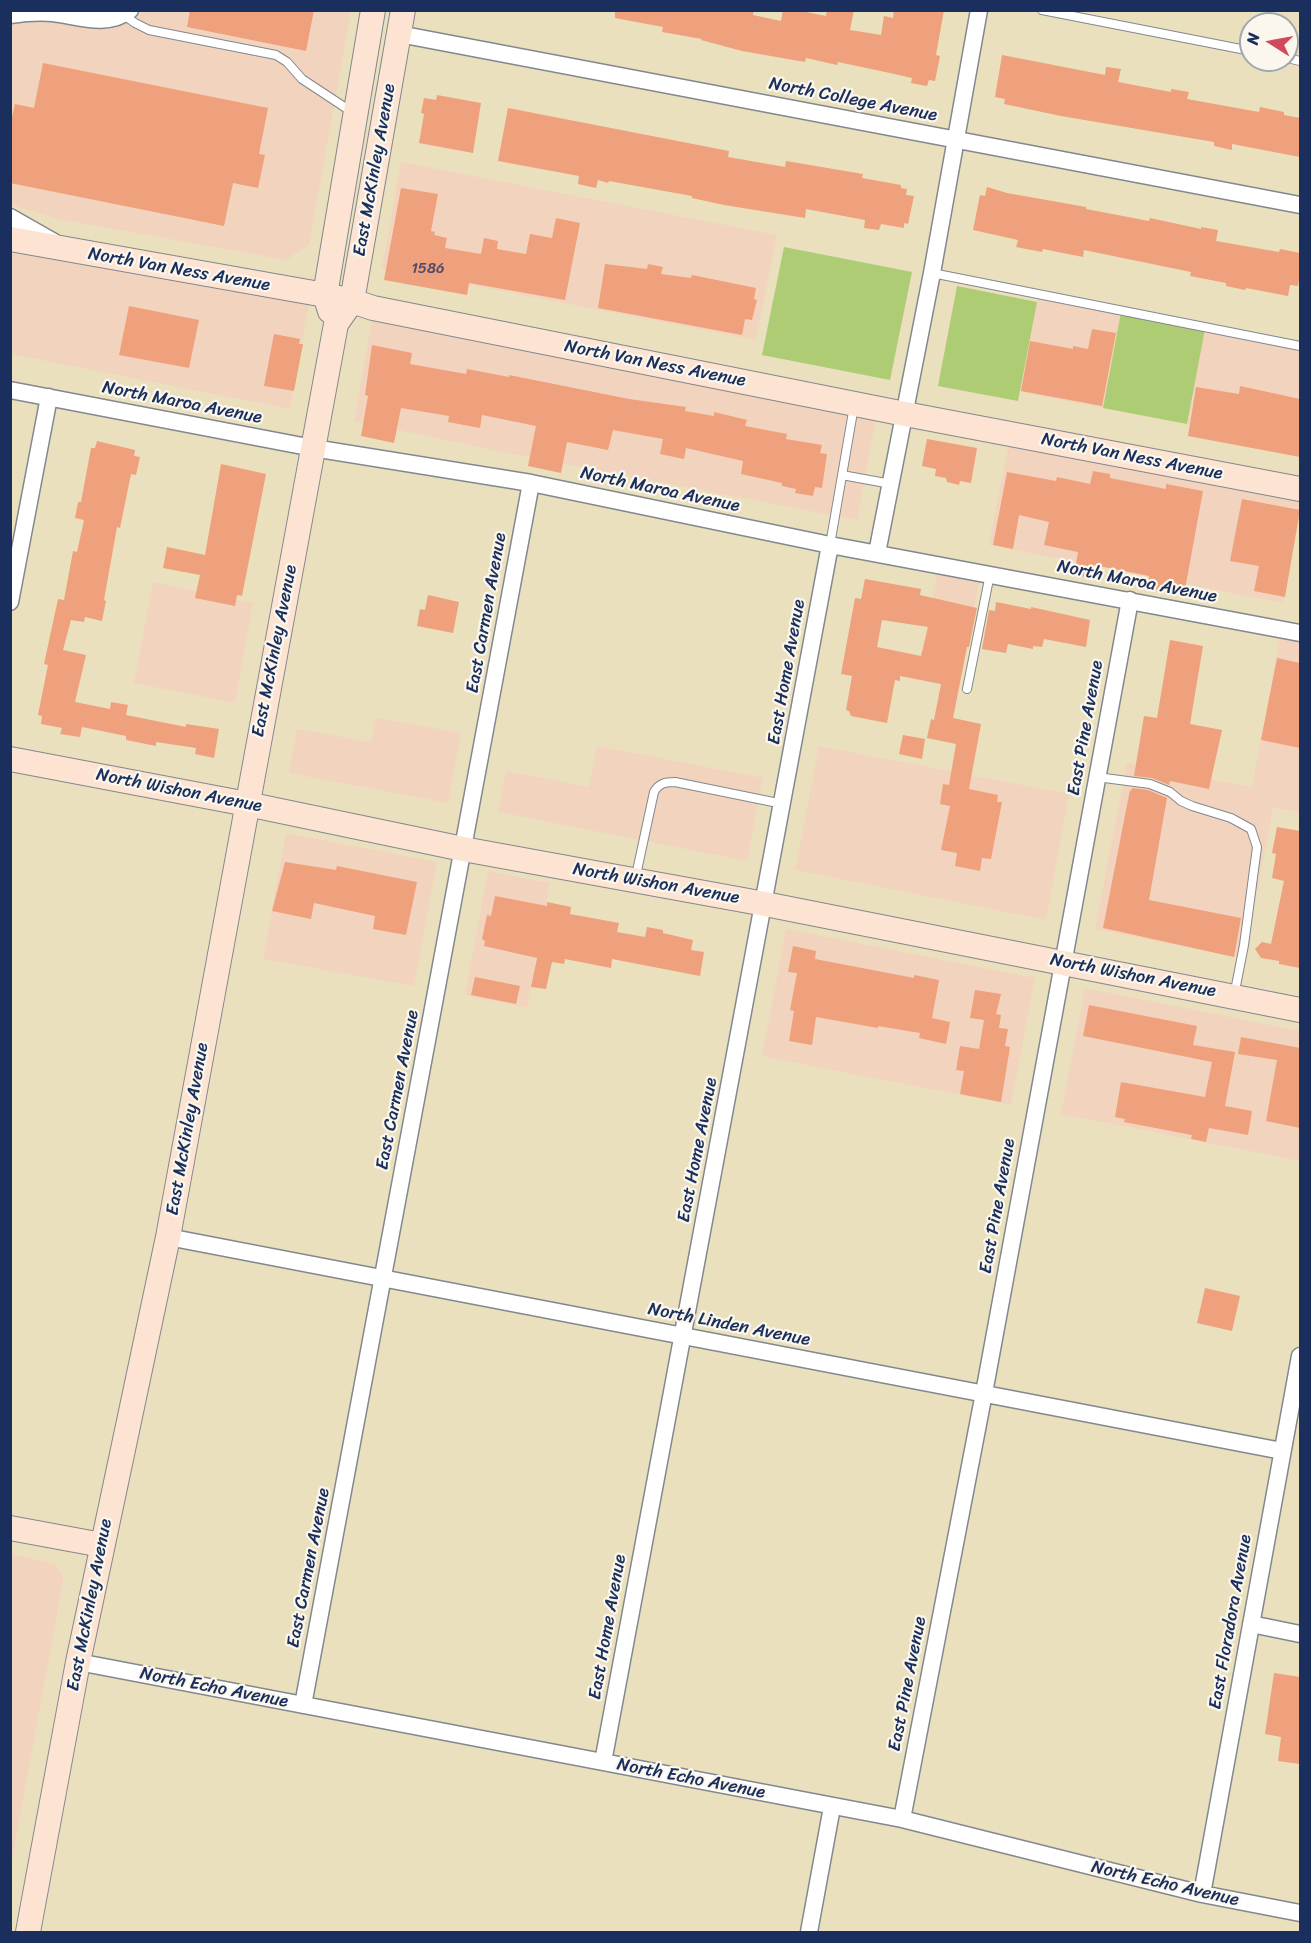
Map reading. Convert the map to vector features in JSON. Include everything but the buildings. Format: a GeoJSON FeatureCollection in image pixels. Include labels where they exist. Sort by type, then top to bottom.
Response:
{"type":"FeatureCollection","features":[{"type":"Feature","properties":{"kind":"main road","name":"East McKinley Avenue"},"geometry":{"type":"LineString","coordinates":[[324,295],[373,10]]}},
{"type":"Feature","properties":{"kind":"main road","name":"East McKinley Avenue"},"geometry":{"type":"LineString","coordinates":[[28,1932],[78,1662],[168,1236],[336,324],[352,301],[401,22]]}},
{"type":"Feature","properties":{"kind":"main road","name":"North Van Ness Avenue"},"geometry":{"type":"LineString","coordinates":[[10,239],[324,295],[372,308],[854,404],[1300,489]]}},
{"type":"Feature","properties":{"kind":"main road"},"geometry":{"type":"LineString","coordinates":[[324,295],[336,324]]}},
{"type":"Feature","properties":{"kind":"main road","name":"North Wishon Avenue"},"geometry":{"type":"LineString","coordinates":[[10,759],[247,804],[463,849],[765,904],[1300,1010]]}},
{"type":"Feature","properties":{"kind":"main road"},"geometry":{"type":"LineString","coordinates":[[10,1528],[102,1545]]}},
{"type":"Feature","properties":{"kind":"street"},"geometry":{"type":"LineString","coordinates":[[877,553],[932,273],[979,10]]}},
{"type":"Feature","properties":{"kind":"street"},"geometry":{"type":"LineString","coordinates":[[10,15],[52,13],[104,20],[127,13]]}},
{"type":"Feature","properties":{"kind":"street","name":"North College Avenue"},"geometry":{"type":"LineString","coordinates":[[401,22],[956,139],[1300,205]]}},
{"type":"Feature","properties":{"kind":"street"},"geometry":{"type":"LineString","coordinates":[[10,217],[71,251]]}},
{"type":"Feature","properties":{"kind":"street","name":"North Maroa Avenue"},"geometry":{"type":"LineString","coordinates":[[10,390],[314,448],[531,483],[830,545],[1300,633]]}},
{"type":"Feature","properties":{"kind":"street"},"geometry":{"type":"LineString","coordinates":[[10,602],[49,397]]}},
{"type":"Feature","properties":{"kind":"street","name":"East Carmen Avenue"},"geometry":{"type":"LineString","coordinates":[[303,1705],[531,483]]}},
{"type":"Feature","properties":{"kind":"street","name":"East Home Avenue"},"geometry":{"type":"LineString","coordinates":[[603,1762],[681,1336],[765,904],[830,545]]}},
{"type":"Feature","properties":{"kind":"street","name":"East Pine Avenue"},"geometry":{"type":"LineString","coordinates":[[902,1819],[984,1393],[1130,600]]}},
{"type":"Feature","properties":{"kind":"street","name":"North Linden Avenue"},"geometry":{"type":"LineString","coordinates":[[168,1236],[1282,1451]]}},
{"type":"Feature","properties":{"kind":"street","name":"East Floradora Avenue"},"geometry":{"type":"LineString","coordinates":[[1202,1894],[1300,1356]]}},
{"type":"Feature","properties":{"kind":"street"},"geometry":{"type":"LineString","coordinates":[[1251,1624],[1300,1634]]}},
{"type":"Feature","properties":{"kind":"street","name":"North Echo Avenue"},"geometry":{"type":"LineString","coordinates":[[78,1662],[902,1819],[1202,1894],[1300,1914]]}},
{"type":"Feature","properties":{"kind":"street"},"geometry":{"type":"LineString","coordinates":[[809,1932],[832,1807]]}},
{"type":"Feature","properties":{"kind":"lane"},"geometry":{"type":"LineString","coordinates":[[1042,10],[1239,49]]}},
{"type":"Feature","properties":{"kind":"lane"},"geometry":{"type":"LineString","coordinates":[[127,13],[135,23],[149,30],[276,55],[287,62],[302,79],[356,115]]}},
{"type":"Feature","properties":{"kind":"lane"},"geometry":{"type":"LineString","coordinates":[[932,273],[1300,346]]}},
{"type":"Feature","properties":{"kind":"lane"},"geometry":{"type":"LineString","coordinates":[[830,545],[854,404]]}},
{"type":"Feature","properties":{"kind":"lane"},"geometry":{"type":"LineString","coordinates":[[842,475],[891,484]]}},
{"type":"Feature","properties":{"kind":"lane"},"geometry":{"type":"LineString","coordinates":[[967,689],[990,574]]}},
{"type":"Feature","properties":{"kind":"lane"},"geometry":{"type":"LineString","coordinates":[[1097,777],[1150,784],[1170,792],[1192,806],[1231,818],[1251,828],[1257,847],[1244,945],[1234,996]]}},
{"type":"Feature","properties":{"kind":"lane"},"geometry":{"type":"LineString","coordinates":[[635,880],[654,792],[665,782],[675,782],[783,804]]}},
{"type":"Feature","properties":{"kind":"shaded area"},"geometry":{"type":"Polygon","coordinates":[[[10,11],[351,11],[309,245],[286,260],[58,219],[11,205],[10,11]]]}},
{"type":"Feature","properties":{"kind":"shaded area"},"geometry":{"type":"Polygon","coordinates":[[[401,162],[777,235],[756,340],[382,268],[401,162]]]}},
{"type":"Feature","properties":{"kind":"shaded area"},"geometry":{"type":"Polygon","coordinates":[[[11,246],[309,304],[290,409],[11,354],[11,246]]]}},
{"type":"Feature","properties":{"kind":"shaded area"},"geometry":{"type":"Polygon","coordinates":[[[1039,291],[1122,307],[1103,408],[1020,392],[1039,291]]]}},
{"type":"Feature","properties":{"kind":"shaded area"},"geometry":{"type":"Polygon","coordinates":[[[372,319],[876,417],[857,520],[522,456],[354,421],[372,319]]]}},
{"type":"Feature","properties":{"kind":"shaded area"},"geometry":{"type":"Polygon","coordinates":[[[1206,324],[1300,342],[1300,447],[1187,424],[1206,324]]]}},
{"type":"Feature","properties":{"kind":"shaded area"},"geometry":{"type":"Polygon","coordinates":[[[1009,441],[1300,499],[1300,514],[1283,603],[989,545],[1009,441]]]}},
{"type":"Feature","properties":{"kind":"shaded area"},"geometry":{"type":"Polygon","coordinates":[[[938,570],[980,578],[967,649],[925,641],[938,570]]]}},
{"type":"Feature","properties":{"kind":"shaded area"},"geometry":{"type":"Polygon","coordinates":[[[153,582],[253,603],[235,703],[134,683],[153,582]]]}},
{"type":"Feature","properties":{"kind":"shaded area"},"geometry":{"type":"Polygon","coordinates":[[[1280,637],[1300,641],[1300,813],[1273,807],[1245,959],[1095,929],[1127,763],[1252,787],[1280,637]]]}},
{"type":"Feature","properties":{"kind":"shaded area"},"geometry":{"type":"Polygon","coordinates":[[[376,718],[461,733],[448,803],[289,773],[297,729],[371,742],[376,718]]]}},
{"type":"Feature","properties":{"kind":"shaded area"},"geometry":{"type":"Polygon","coordinates":[[[597,746],[763,778],[747,861],[498,812],[506,771],[589,787],[597,746]]]}},
{"type":"Feature","properties":{"kind":"shaded area"},"geometry":{"type":"Polygon","coordinates":[[[819,746],[1069,794],[1046,920],[795,870],[819,746]]]}},
{"type":"Feature","properties":{"kind":"shaded area"},"geometry":{"type":"Polygon","coordinates":[[[286,833],[437,862],[414,986],[263,959],[286,833]]]}},
{"type":"Feature","properties":{"kind":"shaded area"},"geometry":{"type":"Polygon","coordinates":[[[488,871],[550,883],[527,1008],[465,995],[488,871]]]}},
{"type":"Feature","properties":{"kind":"shaded area"},"geometry":{"type":"Polygon","coordinates":[[[786,929],[1035,978],[1011,1105],[762,1056],[786,929]]]}},
{"type":"Feature","properties":{"kind":"shaded area"},"geometry":{"type":"Polygon","coordinates":[[[1085,988],[1300,1031],[1300,1161],[1061,1114],[1085,988]]]}},
{"type":"Feature","properties":{"kind":"shaded area"},"geometry":{"type":"Polygon","coordinates":[[[11,1554],[55,1564],[63,1575],[63,1582],[11,1865],[11,1554]]]}},
{"type":"Feature","properties":{"kind":"green space"},"geometry":{"type":"Polygon","coordinates":[[[784,247],[912,272],[890,380],[762,355],[784,247]]]}},
{"type":"Feature","properties":{"kind":"green space"},"geometry":{"type":"Polygon","coordinates":[[[957,286],[1037,302],[1018,401],[938,386],[957,286]]]}},
{"type":"Feature","properties":{"kind":"green space"},"geometry":{"type":"Polygon","coordinates":[[[1122,307],[1206,324],[1187,424],[1103,408],[1122,307]]]}}]}
